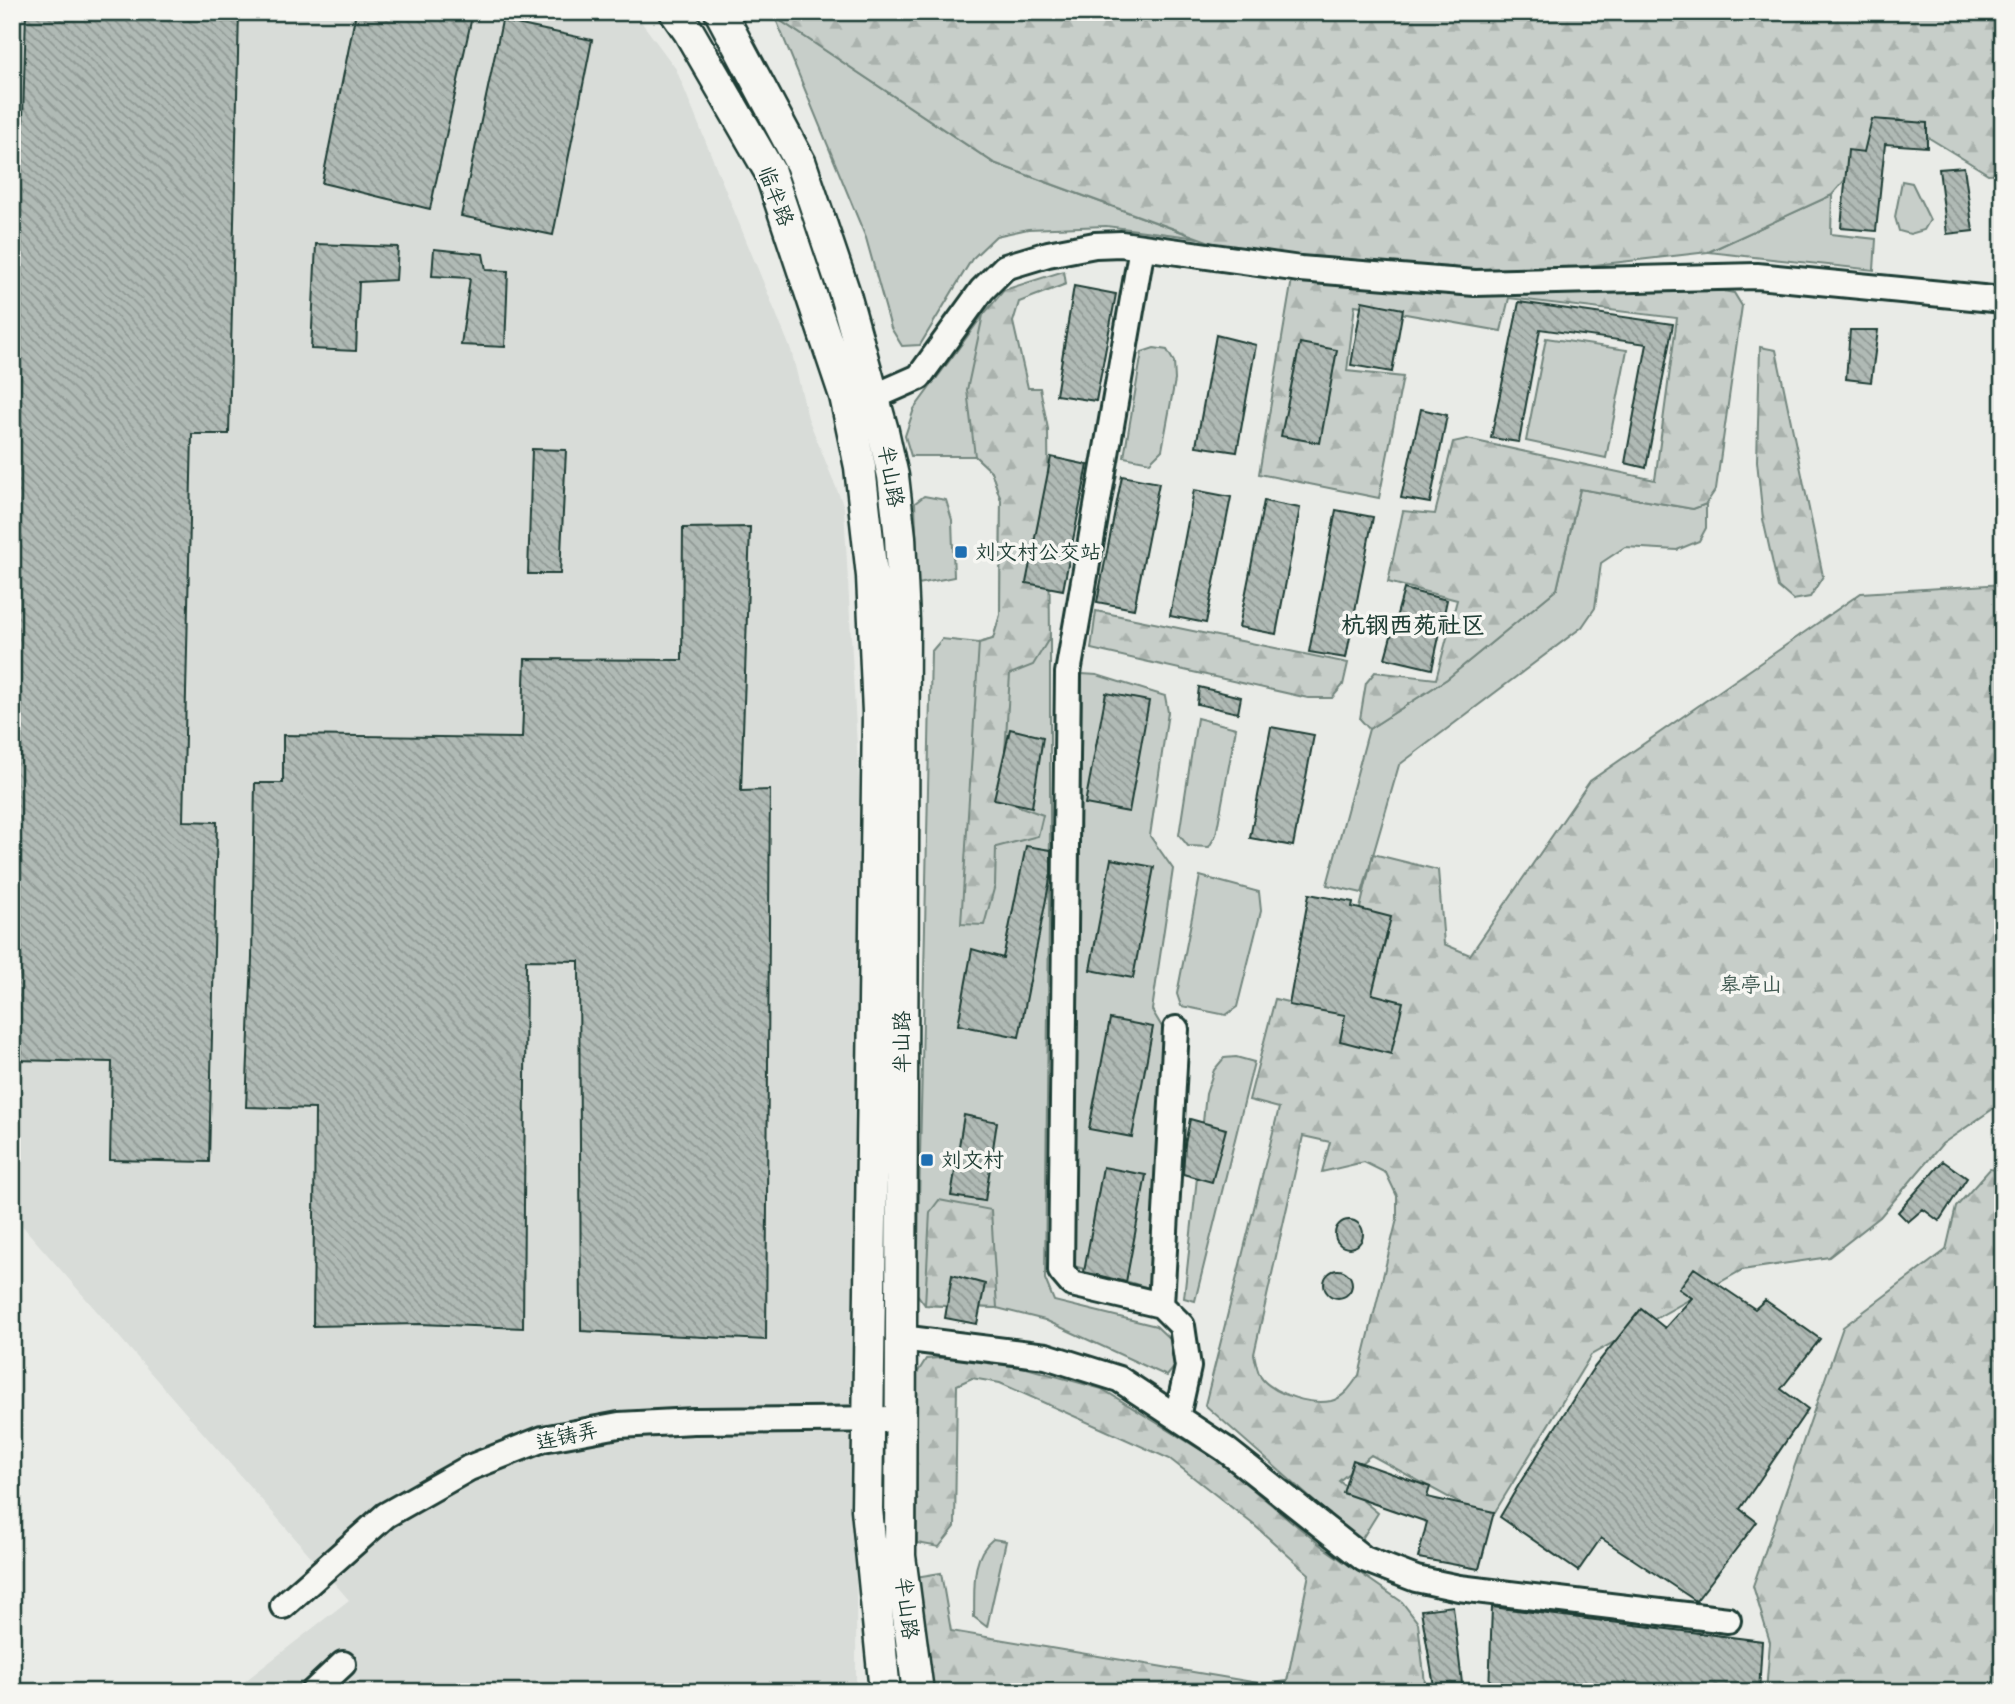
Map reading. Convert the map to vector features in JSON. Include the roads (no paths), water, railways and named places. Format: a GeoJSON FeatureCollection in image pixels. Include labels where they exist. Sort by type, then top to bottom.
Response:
{"type":"FeatureCollection","features":[{"type":"Feature","properties":{"kind":"main road","name":"临半路"},"geometry":{"type":"LineString","coordinates":[[675,12],[770,172],[859,395]]}},
{"type":"Feature","properties":{"kind":"main road","name":"临半路"},"geometry":{"type":"LineString","coordinates":[[720,12],[801,164],[844,291],[859,395]]}},
{"type":"Feature","properties":{"kind":"main road","name":"半山路"},"geometry":{"type":"LineString","coordinates":[[859,395],[892,476],[900,537],[904,621],[900,1556],[918,1692]]}},
{"type":"Feature","properties":{"kind":"main road","name":"半山路"},"geometry":{"type":"LineString","coordinates":[[859,395],[860,467],[872,576],[878,713],[867,1509],[885,1692]]}},
{"type":"Feature","properties":{"kind":"street"},"geometry":{"type":"LineString","coordinates":[[859,395],[885,392],[919,377],[982,290],[1005,267],[1024,259],[1095,245],[1121,244],[1300,269],[1475,284],[1748,276],[2003,300]]}},
{"type":"Feature","properties":{"kind":"street"},"geometry":{"type":"LineString","coordinates":[[1142,247],[1068,673],[1061,1271],[1072,1284],[1161,1305],[1182,1326],[1188,1367],[1177,1417]]}},
{"type":"Feature","properties":{"kind":"street"},"geometry":{"type":"LineString","coordinates":[[1161,1305],[1176,1029]]}},
{"type":"Feature","properties":{"kind":"street"},"geometry":{"type":"LineString","coordinates":[[901,1338],[1046,1356],[1119,1379],[1225,1449],[1364,1559],[1416,1579],[1459,1588],[1728,1620]]}},
{"type":"Feature","properties":{"kind":"street","name":"连铸弄"},"geometry":{"type":"LineString","coordinates":[[284,1606],[386,1515],[469,1468],[543,1439],[619,1425],[694,1421],[901,1419]]}},
{"type":"Feature","properties":{"kind":"street"},"geometry":{"type":"LineString","coordinates":[[313,1692],[343,1664]]}},
{"type":"Feature","properties":{"kind":"place","name":"刘文村公交站"},"geometry":{"type":"Point","coordinates":[961,552]}},
{"type":"Feature","properties":{"kind":"place","name":"刘文村"},"geometry":{"type":"Point","coordinates":[927,1160]}},
{"type":"Feature","properties":{"kind":"district","name":"杭钢西苑社区"},"geometry":{"type":"Point","coordinates":[1413,625]}},
{"type":"Feature","properties":{"kind":"park label","name":"皋亭山"},"geometry":{"type":"Point","coordinates":[1751,985]}}]}
